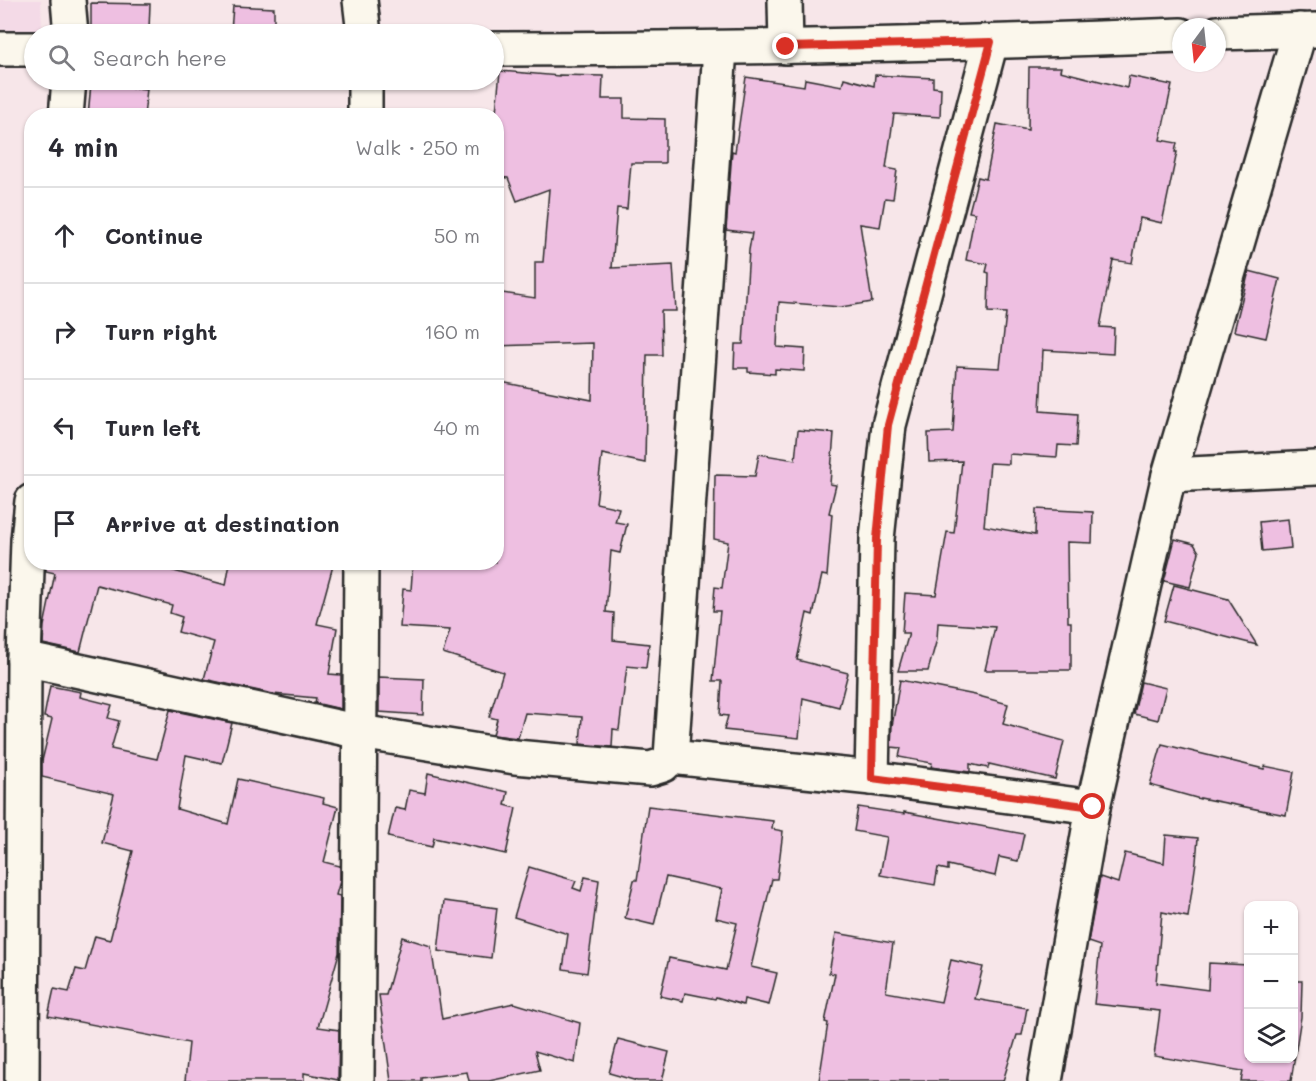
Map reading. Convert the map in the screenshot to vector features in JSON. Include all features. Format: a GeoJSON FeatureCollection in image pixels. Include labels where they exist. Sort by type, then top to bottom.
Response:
{"type":"FeatureCollection","features":[{"type":"Feature","properties":{"kind":"street"},"geometry":{"type":"LineString","coordinates":[[68,0],[70,24]]}},
{"type":"Feature","properties":{"kind":"street"},"geometry":{"type":"LineString","coordinates":[[360,0],[363,24]]}},
{"type":"Feature","properties":{"kind":"street"},"geometry":{"type":"LineString","coordinates":[[785,0],[786,47]]}},
{"type":"Feature","properties":{"kind":"street"},"geometry":{"type":"LineString","coordinates":[[1045,1081],[1093,807],[1169,474],[1308,30],[1226,33]]}},
{"type":"Feature","properties":{"kind":"street"},"geometry":{"type":"LineString","coordinates":[[504,49],[720,49],[1172,35]]}},
{"type":"Feature","properties":{"kind":"street"},"geometry":{"type":"LineString","coordinates":[[872,778],[877,539],[888,425],[991,42]]}},
{"type":"Feature","properties":{"kind":"street"},"geometry":{"type":"LineString","coordinates":[[0,49],[24,49]]}},
{"type":"Feature","properties":{"kind":"street"},"geometry":{"type":"LineString","coordinates":[[24,659],[360,732],[515,757],[650,769],[663,765],[672,757],[720,49]]}},
{"type":"Feature","properties":{"kind":"street"},"geometry":{"type":"LineString","coordinates":[[67,108],[68,90]]}},
{"type":"Feature","properties":{"kind":"street"},"geometry":{"type":"LineString","coordinates":[[365,90],[365,108]]}},
{"type":"Feature","properties":{"kind":"street"},"geometry":{"type":"LineString","coordinates":[[1169,474],[1316,468]]}},
{"type":"Feature","properties":{"kind":"street"},"geometry":{"type":"LineString","coordinates":[[22,1081],[24,659],[27,570]]}},
{"type":"Feature","properties":{"kind":"street"},"geometry":{"type":"LineString","coordinates":[[357,1081],[361,570]]}},
{"type":"Feature","properties":{"kind":"street"},"geometry":{"type":"LineString","coordinates":[[672,757],[872,778],[1093,807]]}},
{"type":"Feature","properties":{"kind":"shaded area"},"geometry":{"type":"Polygon","coordinates":[[[0,0],[41,0],[42,24],[24,24],[24,31],[0,32],[0,0]]]}},
{"type":"Feature","properties":{"kind":"building"},"geometry":{"type":"Polygon","coordinates":[[[91,3],[150,4],[149,24],[91,24],[91,3]]]}},
{"type":"Feature","properties":{"kind":"building"},"geometry":{"type":"Polygon","coordinates":[[[233,6],[274,8],[274,24],[232,24],[233,6]]]}},
{"type":"Feature","properties":{"kind":"building"},"geometry":{"type":"Polygon","coordinates":[[[1029,67],[1061,67],[1060,71],[1127,88],[1129,76],[1172,85],[1160,140],[1177,143],[1162,223],[1140,218],[1132,263],[1113,260],[1100,327],[1114,328],[1113,354],[1043,350],[1040,411],[1078,414],[1076,446],[1058,445],[1057,457],[1009,454],[1009,464],[990,463],[984,526],[1035,535],[1036,509],[1093,512],[1092,543],[1067,542],[1071,670],[985,670],[995,627],[938,623],[937,639],[928,671],[898,671],[909,633],[902,633],[905,593],[936,595],[947,532],[954,533],[962,461],[929,462],[928,433],[953,432],[957,366],[1000,368],[1006,313],[988,312],[989,273],[986,272],[988,264],[966,260],[975,213],[969,212],[978,177],[986,179],[997,124],[1028,130],[1029,67]]]}},
{"type":"Feature","properties":{"kind":"building"},"geometry":{"type":"Polygon","coordinates":[[[504,71],[559,76],[603,76],[602,99],[624,99],[624,118],[665,119],[665,163],[631,163],[627,209],[617,208],[612,268],[673,265],[676,311],[661,311],[662,355],[647,355],[645,463],[602,454],[596,503],[619,508],[615,522],[627,524],[620,553],[611,551],[606,612],[614,613],[613,640],[649,644],[646,668],[627,666],[619,730],[613,729],[612,747],[580,744],[582,717],[525,713],[518,738],[493,735],[497,719],[489,717],[503,672],[443,653],[450,630],[400,627],[403,589],[411,590],[412,570],[504,570],[504,383],[592,400],[593,343],[504,346],[504,293],[535,298],[535,262],[543,262],[549,189],[517,201],[508,178],[504,178],[504,108],[496,108],[498,90],[504,90],[504,71]]]}},
{"type":"Feature","properties":{"kind":"building"},"geometry":{"type":"Polygon","coordinates":[[[875,75],[933,78],[933,87],[941,88],[940,117],[894,114],[886,168],[897,170],[893,199],[885,198],[880,227],[860,224],[872,302],[841,307],[779,302],[777,347],[805,349],[804,371],[775,369],[775,374],[748,372],[748,368],[734,368],[735,344],[743,344],[752,233],[726,230],[732,151],[735,152],[746,77],[804,86],[805,79],[842,86],[844,78],[874,86],[875,75]]]}},
{"type":"Feature","properties":{"kind":"building"},"geometry":{"type":"Polygon","coordinates":[[[90,90],[147,90],[145,108],[89,108],[90,90]]]}},
{"type":"Feature","properties":{"kind":"building"},"geometry":{"type":"Polygon","coordinates":[[[1249,271],[1280,279],[1266,338],[1234,331],[1249,271]]]}},
{"type":"Feature","properties":{"kind":"building"},"geometry":{"type":"Polygon","coordinates":[[[798,430],[834,433],[830,484],[836,485],[829,513],[832,514],[827,576],[822,575],[813,615],[807,613],[797,660],[848,673],[839,707],[803,698],[799,738],[724,730],[728,716],[720,715],[722,681],[713,681],[720,611],[713,611],[715,587],[722,588],[728,542],[714,539],[715,475],[755,476],[759,454],[795,460],[798,430]]]}},
{"type":"Feature","properties":{"kind":"building"},"geometry":{"type":"Polygon","coordinates":[[[1288,519],[1291,548],[1262,551],[1259,522],[1288,519]]]}},
{"type":"Feature","properties":{"kind":"building"},"geometry":{"type":"Polygon","coordinates":[[[1175,539],[1194,544],[1199,552],[1190,587],[1164,581],[1175,539]]]}},
{"type":"Feature","properties":{"kind":"building"},"geometry":{"type":"Polygon","coordinates":[[[170,570],[226,585],[229,570],[332,570],[317,624],[337,628],[329,674],[341,675],[341,709],[315,703],[316,698],[273,694],[204,679],[214,642],[178,632],[182,617],[170,613],[172,605],[97,585],[80,652],[43,644],[44,626],[55,573],[46,571],[170,570]]]}},
{"type":"Feature","properties":{"kind":"building"},"geometry":{"type":"Polygon","coordinates":[[[1174,585],[1228,599],[1257,645],[1164,621],[1174,585]]]}},
{"type":"Feature","properties":{"kind":"building"},"geometry":{"type":"Polygon","coordinates":[[[379,677],[424,679],[423,715],[379,712],[379,677]]]}},
{"type":"Feature","properties":{"kind":"building"},"geometry":{"type":"Polygon","coordinates":[[[900,680],[1008,704],[1003,724],[1064,741],[1055,779],[989,764],[988,768],[970,764],[970,772],[931,767],[932,763],[899,757],[901,748],[891,747],[892,726],[900,680]]]}},
{"type":"Feature","properties":{"kind":"building"},"geometry":{"type":"Polygon","coordinates":[[[1141,682],[1166,688],[1158,720],[1134,714],[1141,682]]]}},
{"type":"Feature","properties":{"kind":"building"},"geometry":{"type":"Polygon","coordinates":[[[50,686],[81,692],[80,697],[112,705],[108,718],[119,721],[111,749],[157,759],[170,710],[232,723],[222,763],[186,755],[177,809],[228,824],[238,779],[324,798],[323,803],[338,807],[324,862],[340,866],[340,881],[336,895],[340,896],[339,953],[318,1027],[339,1030],[338,1080],[304,1073],[304,1081],[185,1081],[189,1043],[48,1016],[54,989],[69,992],[76,969],[85,971],[95,936],[110,940],[133,851],[102,843],[114,794],[42,777],[42,761],[52,719],[44,717],[50,686]]]}},
{"type":"Feature","properties":{"kind":"building"},"geometry":{"type":"Polygon","coordinates":[[[1162,744],[1264,769],[1265,766],[1294,772],[1286,815],[1200,799],[1150,785],[1162,744]]]}},
{"type":"Feature","properties":{"kind":"building"},"geometry":{"type":"Polygon","coordinates":[[[428,773],[508,792],[505,805],[516,808],[506,854],[434,838],[432,847],[388,837],[395,808],[405,810],[409,790],[425,793],[428,773]]]}},
{"type":"Feature","properties":{"kind":"building"},"geometry":{"type":"Polygon","coordinates":[[[648,806],[773,821],[772,829],[783,831],[777,879],[772,879],[751,967],[777,973],[769,1005],[744,999],[743,1005],[716,997],[715,999],[685,993],[683,1001],[660,996],[669,958],[726,970],[737,923],[716,918],[722,889],[666,877],[654,925],[625,918],[634,880],[637,880],[648,806]]]}},
{"type":"Feature","properties":{"kind":"building"},"geometry":{"type":"Polygon","coordinates":[[[858,807],[904,814],[904,812],[1024,834],[1018,861],[999,857],[995,876],[948,865],[948,870],[938,868],[935,885],[880,875],[887,837],[854,831],[858,807]]]}},
{"type":"Feature","properties":{"kind":"building"},"geometry":{"type":"Polygon","coordinates":[[[1166,835],[1198,838],[1188,917],[1162,912],[1156,983],[1208,990],[1209,963],[1244,965],[1244,1063],[1294,1063],[1291,1081],[1241,1081],[1243,1071],[1154,1056],[1160,1011],[1094,1004],[1100,946],[1088,942],[1100,877],[1118,883],[1125,853],[1164,863],[1166,835]]]}},
{"type":"Feature","properties":{"kind":"building"},"geometry":{"type":"Polygon","coordinates":[[[529,867],[576,881],[573,888],[581,891],[585,877],[599,880],[587,973],[563,969],[568,934],[514,917],[529,867]]]}},
{"type":"Feature","properties":{"kind":"building"},"geometry":{"type":"Polygon","coordinates":[[[444,901],[497,908],[491,958],[438,951],[444,901]]]}},
{"type":"Feature","properties":{"kind":"building"},"geometry":{"type":"Polygon","coordinates":[[[836,933],[893,943],[886,992],[941,1002],[951,960],[983,967],[975,999],[1027,1008],[1022,1035],[1017,1035],[1003,1081],[819,1081],[828,1023],[825,1022],[835,974],[829,973],[836,933]]]}},
{"type":"Feature","properties":{"kind":"building"},"geometry":{"type":"Polygon","coordinates":[[[402,937],[431,946],[442,1019],[514,1003],[580,1023],[575,1063],[535,1051],[540,1070],[489,1081],[469,1081],[467,1072],[421,1078],[421,1081],[391,1081],[379,995],[386,995],[402,937]]]}},
{"type":"Feature","properties":{"kind":"building"},"geometry":{"type":"Polygon","coordinates":[[[1298,981],[1302,981],[1298,1036],[1298,981]]]}},
{"type":"Feature","properties":{"kind":"building"},"geometry":{"type":"Polygon","coordinates":[[[618,1039],[669,1052],[662,1081],[637,1081],[609,1073],[618,1039]]]}},
{"type":"Feature","properties":{"kind":"route"},"geometry":{"type":"LineString","coordinates":[[786,47],[991,42],[888,425],[877,539],[872,778],[1093,807]]}}]}
